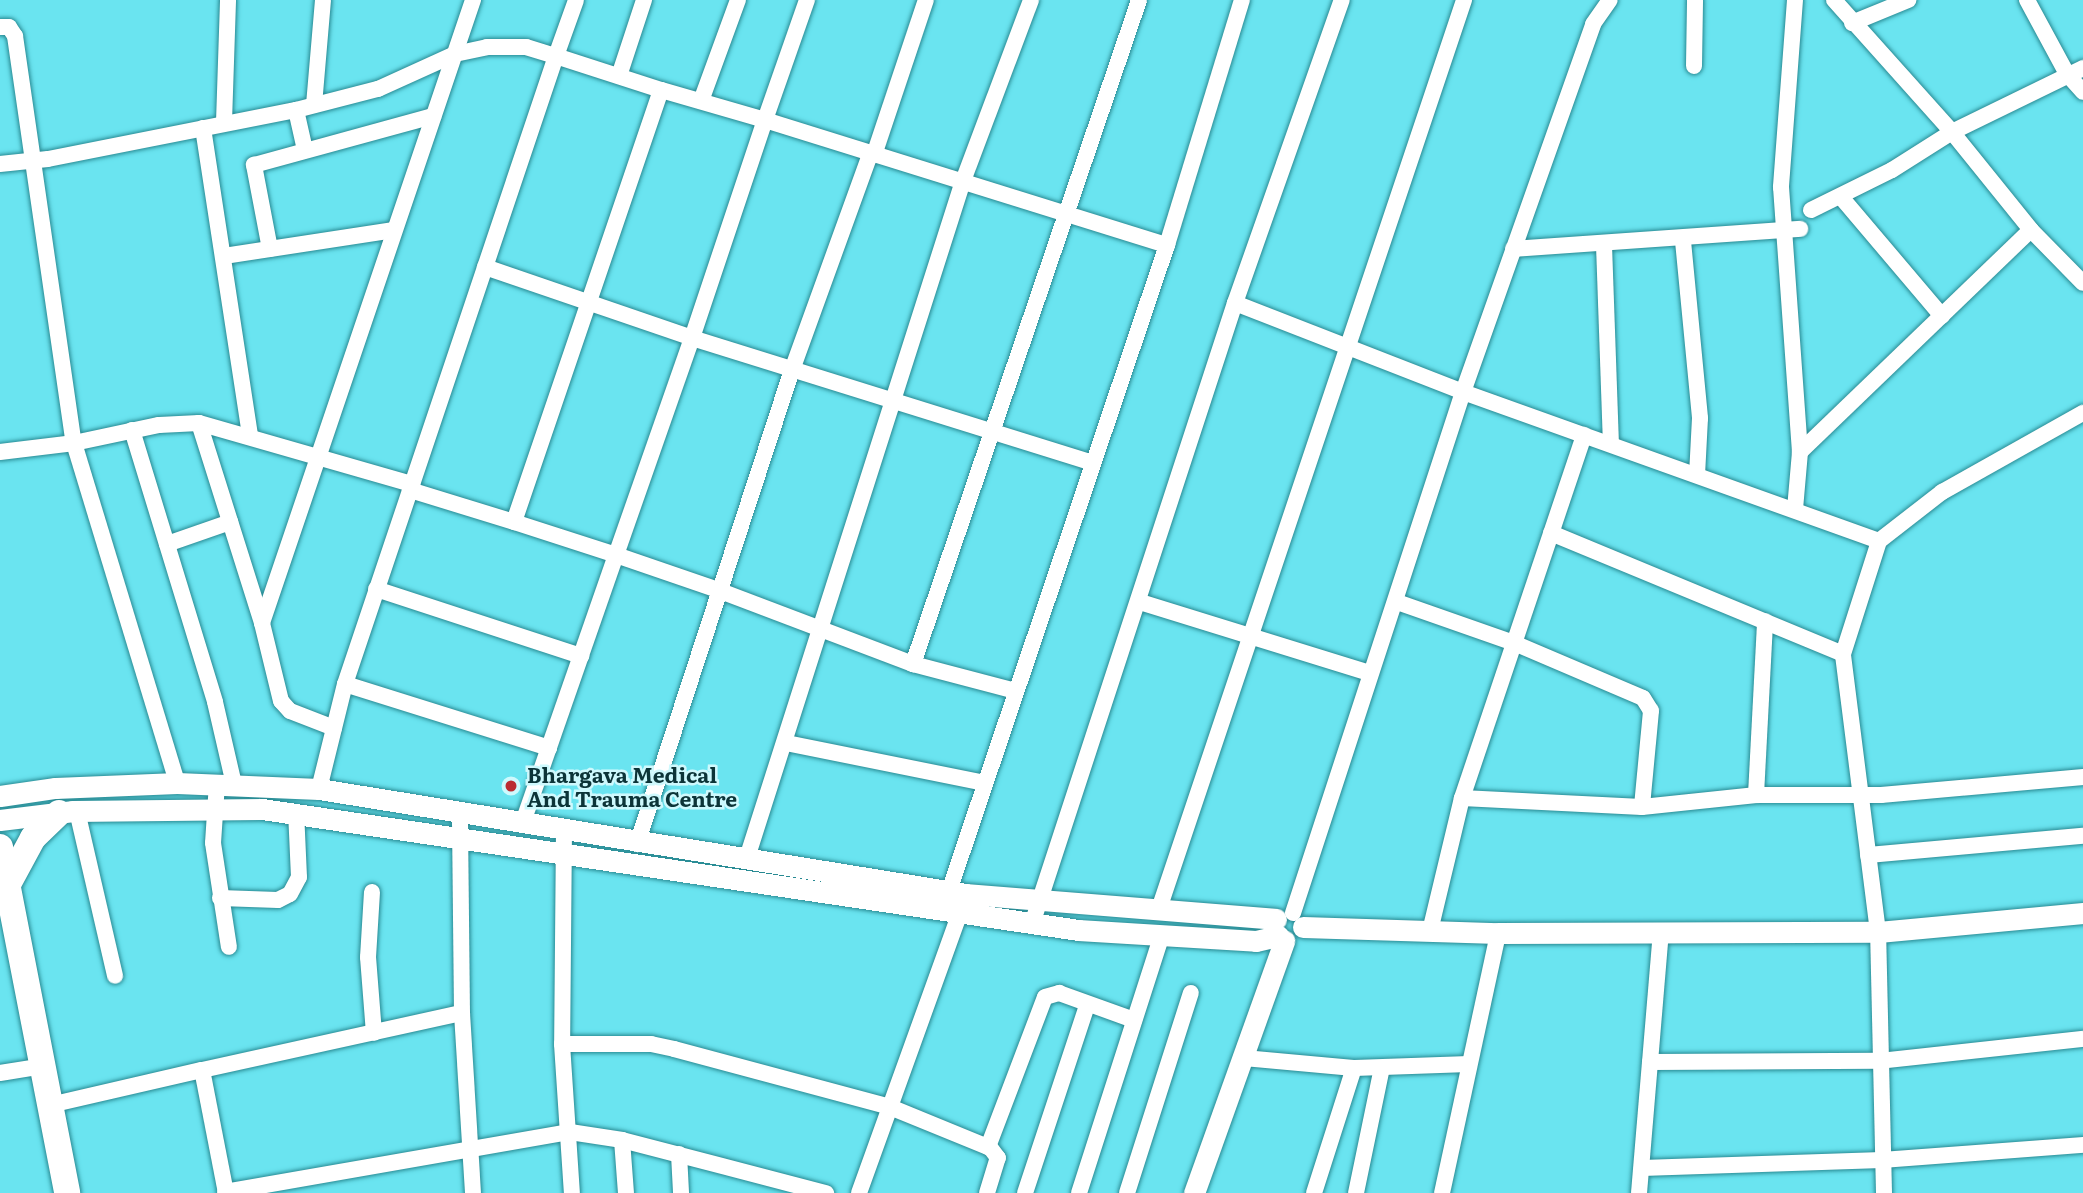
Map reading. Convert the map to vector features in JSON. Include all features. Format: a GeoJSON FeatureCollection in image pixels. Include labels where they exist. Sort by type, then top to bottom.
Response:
{"type":"FeatureCollection","features":[{"type":"Feature","properties":{"kind":"highway"},"geometry":{"type":"LineString","coordinates":[[7,886],[33,838],[68,812]]}},
{"type":"Feature","properties":{"kind":"highway"},"geometry":{"type":"LineString","coordinates":[[0,847],[37,1067],[53,1193]]}},
{"type":"Feature","properties":{"kind":"highway"},"geometry":{"type":"LineString","coordinates":[[0,944],[50,1105],[66,1193]]}},
{"type":"Feature","properties":{"kind":"street"},"geometry":{"type":"LineString","coordinates":[[224,122],[228,0]]}},
{"type":"Feature","properties":{"kind":"street"},"geometry":{"type":"LineString","coordinates":[[314,105],[323,0]]}},
{"type":"Feature","properties":{"kind":"street"},"geometry":{"type":"LineString","coordinates":[[262,623],[316,453],[473,0]]}},
{"type":"Feature","properties":{"kind":"street"},"geometry":{"type":"LineString","coordinates":[[319,789],[345,684],[576,0]]}},
{"type":"Feature","properties":{"kind":"street"},"geometry":{"type":"LineString","coordinates":[[619,76],[644,0]]}},
{"type":"Feature","properties":{"kind":"street"},"geometry":{"type":"LineString","coordinates":[[701,101],[738,0]]}},
{"type":"Feature","properties":{"kind":"street"},"geometry":{"type":"LineString","coordinates":[[523,822],[807,0]]}},
{"type":"Feature","properties":{"kind":"street"},"geometry":{"type":"LineString","coordinates":[[637,844],[792,370],[926,0]]}},
{"type":"Feature","properties":{"kind":"street"},"geometry":{"type":"LineString","coordinates":[[746,861],[786,743],[963,181],[1031,0]]}},
{"type":"Feature","properties":{"kind":"street"},"geometry":{"type":"LineString","coordinates":[[914,664],[1139,0]]}},
{"type":"Feature","properties":{"kind":"street"},"geometry":{"type":"LineString","coordinates":[[859,1193],[890,1107],[950,913],[948,891],[1167,245],[1242,0]]}},
{"type":"Feature","properties":{"kind":"street"},"geometry":{"type":"LineString","coordinates":[[1032,924],[1140,602],[1235,303],[1342,0]]}},
{"type":"Feature","properties":{"kind":"street"},"geometry":{"type":"LineString","coordinates":[[1158,912],[1464,0]]}},
{"type":"Feature","properties":{"kind":"street"},"geometry":{"type":"LineString","coordinates":[[1194,1193],[1244,1058],[1370,673],[1398,603],[1463,393],[1513,249],[1593,24],[1610,0]]}},
{"type":"Feature","properties":{"kind":"street"},"geometry":{"type":"LineString","coordinates":[[1694,66],[1695,0]]}},
{"type":"Feature","properties":{"kind":"street"},"geometry":{"type":"LineString","coordinates":[[1795,0],[1781,187],[1792,230],[1800,452],[1795,509]]}},
{"type":"Feature","properties":{"kind":"street"},"geometry":{"type":"LineString","coordinates":[[1834,0],[1952,132],[2031,230],[2083,282]]}},
{"type":"Feature","properties":{"kind":"street"},"geometry":{"type":"LineString","coordinates":[[1852,23],[1908,0]]}},
{"type":"Feature","properties":{"kind":"street"},"geometry":{"type":"LineString","coordinates":[[2027,0],[2067,74],[2083,92]]}},
{"type":"Feature","properties":{"kind":"street"},"geometry":{"type":"LineString","coordinates":[[0,27],[9,27],[15,36],[74,443],[177,783]]}},
{"type":"Feature","properties":{"kind":"street"},"geometry":{"type":"LineString","coordinates":[[0,164],[32,161],[296,110],[377,89],[455,54],[487,47],[526,47],[1167,245]]}},
{"type":"Feature","properties":{"kind":"street"},"geometry":{"type":"LineString","coordinates":[[1811,210],[1841,197],[1952,132],[2083,68]]}},
{"type":"Feature","properties":{"kind":"street"},"geometry":{"type":"LineString","coordinates":[[514,522],[661,90]]}},
{"type":"Feature","properties":{"kind":"street"},"geometry":{"type":"LineString","coordinates":[[296,110],[305,150]]}},
{"type":"Feature","properties":{"kind":"street"},"geometry":{"type":"LineString","coordinates":[[270,249],[254,165],[433,116]]}},
{"type":"Feature","properties":{"kind":"street"},"geometry":{"type":"LineString","coordinates":[[203,128],[250,436]]}},
{"type":"Feature","properties":{"kind":"street"},"geometry":{"type":"LineString","coordinates":[[1841,197],[1942,316]]}},
{"type":"Feature","properties":{"kind":"street"},"geometry":{"type":"LineString","coordinates":[[224,256],[394,230]]}},
{"type":"Feature","properties":{"kind":"street"},"geometry":{"type":"LineString","coordinates":[[1513,249],[1682,241],[1792,230]]}},
{"type":"Feature","properties":{"kind":"street"},"geometry":{"type":"LineString","coordinates":[[1800,452],[2031,230]]}},
{"type":"Feature","properties":{"kind":"street"},"geometry":{"type":"LineString","coordinates":[[1682,241],[1700,418],[1697,475]]}},
{"type":"Feature","properties":{"kind":"street"},"geometry":{"type":"LineString","coordinates":[[1604,245],[1611,444]]}},
{"type":"Feature","properties":{"kind":"street"},"geometry":{"type":"LineString","coordinates":[[485,267],[692,338],[895,399],[1093,463]]}},
{"type":"Feature","properties":{"kind":"street"},"geometry":{"type":"LineString","coordinates":[[1235,303],[1463,393],[1879,541]]}},
{"type":"Feature","properties":{"kind":"street"},"geometry":{"type":"LineString","coordinates":[[1884,1193],[1878,932],[1843,653],[1879,541],[1942,492],[2083,413]]}},
{"type":"Feature","properties":{"kind":"street"},"geometry":{"type":"LineString","coordinates":[[0,452],[74,443],[132,430],[198,423],[316,453],[718,590],[914,664],[1016,691]]}},
{"type":"Feature","properties":{"kind":"street"},"geometry":{"type":"LineString","coordinates":[[198,423],[262,623],[281,701],[290,711],[334,728]]}},
{"type":"Feature","properties":{"kind":"street"},"geometry":{"type":"LineString","coordinates":[[132,430],[227,744],[225,783],[213,808],[220,898],[229,947]]}},
{"type":"Feature","properties":{"kind":"street"},"geometry":{"type":"LineString","coordinates":[[1430,931],[1461,798],[1584,435]]}},
{"type":"Feature","properties":{"kind":"street"},"geometry":{"type":"LineString","coordinates":[[167,544],[230,522]]}},
{"type":"Feature","properties":{"kind":"street"},"geometry":{"type":"LineString","coordinates":[[1551,533],[1843,653]]}},
{"type":"Feature","properties":{"kind":"street"},"geometry":{"type":"LineString","coordinates":[[376,589],[580,656]]}},
{"type":"Feature","properties":{"kind":"street"},"geometry":{"type":"LineString","coordinates":[[1140,602],[1249,638],[1370,673]]}},
{"type":"Feature","properties":{"kind":"street"},"geometry":{"type":"LineString","coordinates":[[1398,603],[1514,643],[1637,694],[1648,703],[1651,711],[1642,807]]}},
{"type":"Feature","properties":{"kind":"street"},"geometry":{"type":"LineString","coordinates":[[1756,795],[1765,621]]}},
{"type":"Feature","properties":{"kind":"street"},"geometry":{"type":"LineString","coordinates":[[345,684],[549,748]]}},
{"type":"Feature","properties":{"kind":"street"},"geometry":{"type":"LineString","coordinates":[[786,743],[985,783]]}},
{"type":"Feature","properties":{"kind":"street"},"geometry":{"type":"LineString","coordinates":[[1461,798],[1642,807],[1756,795],[1860,794],[2083,777]]}},
{"type":"Feature","properties":{"kind":"street"},"geometry":{"type":"LineString","coordinates":[[0,796],[55,788],[177,783],[319,789],[460,810],[637,844],[948,891],[1038,903],[1158,912],[1287,927],[1498,933],[1878,932],[2083,913]]}},
{"type":"Feature","properties":{"kind":"street"},"geometry":{"type":"LineString","coordinates":[[0,820],[68,812],[213,808],[296,812],[562,855],[1032,924],[1256,941],[1287,927]]}},
{"type":"Feature","properties":{"kind":"street"},"geometry":{"type":"LineString","coordinates":[[460,810],[462,1013],[473,1193]]}},
{"type":"Feature","properties":{"kind":"street"},"geometry":{"type":"LineString","coordinates":[[68,812],[116,976]]}},
{"type":"Feature","properties":{"kind":"street"},"geometry":{"type":"LineString","coordinates":[[220,898],[278,900],[290,894],[299,877],[296,812]]}},
{"type":"Feature","properties":{"kind":"street"},"geometry":{"type":"LineString","coordinates":[[564,829],[562,1044],[572,1193]]}},
{"type":"Feature","properties":{"kind":"street"},"geometry":{"type":"LineString","coordinates":[[1868,855],[2083,836]]}},
{"type":"Feature","properties":{"kind":"street"},"geometry":{"type":"LineString","coordinates":[[372,892],[368,957],[374,1033]]}},
{"type":"Feature","properties":{"kind":"street"},"geometry":{"type":"LineString","coordinates":[[1639,1193],[1661,932]]}},
{"type":"Feature","properties":{"kind":"street"},"geometry":{"type":"LineString","coordinates":[[1442,1193],[1498,933]]}},
{"type":"Feature","properties":{"kind":"street"},"geometry":{"type":"LineString","coordinates":[[1079,1193],[1162,935]]}},
{"type":"Feature","properties":{"kind":"street"},"geometry":{"type":"LineString","coordinates":[[989,1146],[1040,1004],[1051,993],[1059,993],[1134,1020]]}},
{"type":"Feature","properties":{"kind":"street"},"geometry":{"type":"LineString","coordinates":[[1127,1193],[1191,993]]}},
{"type":"Feature","properties":{"kind":"street"},"geometry":{"type":"LineString","coordinates":[[1025,1193],[1087,1005]]}},
{"type":"Feature","properties":{"kind":"street"},"geometry":{"type":"LineString","coordinates":[[50,1105],[462,1013]]}},
{"type":"Feature","properties":{"kind":"street"},"geometry":{"type":"LineString","coordinates":[[1650,1062],[1880,1061],[2083,1039]]}},
{"type":"Feature","properties":{"kind":"street"},"geometry":{"type":"LineString","coordinates":[[562,1044],[651,1044],[890,1107],[989,1146],[998,1158],[987,1193]]}},
{"type":"Feature","properties":{"kind":"street"},"geometry":{"type":"LineString","coordinates":[[1244,1058],[1354,1068],[1469,1064]]}},
{"type":"Feature","properties":{"kind":"street"},"geometry":{"type":"LineString","coordinates":[[0,1073],[37,1067]]}},
{"type":"Feature","properties":{"kind":"street"},"geometry":{"type":"LineString","coordinates":[[1314,1193],[1354,1068]]}},
{"type":"Feature","properties":{"kind":"street"},"geometry":{"type":"LineString","coordinates":[[1356,1193],[1382,1068]]}},
{"type":"Feature","properties":{"kind":"street"},"geometry":{"type":"LineString","coordinates":[[202,1070],[226,1192],[470,1147],[570,1132],[622,1140],[826,1193]]}},
{"type":"Feature","properties":{"kind":"street"},"geometry":{"type":"LineString","coordinates":[[622,1140],[626,1193]]}},
{"type":"Feature","properties":{"kind":"street"},"geometry":{"type":"LineString","coordinates":[[1642,1168],[1882,1160],[2083,1145]]}},
{"type":"Feature","properties":{"kind":"street"},"geometry":{"type":"LineString","coordinates":[[679,1154],[681,1193]]}},
{"type":"Feature","properties":{"kind":"place","name":"Bhargava Medical And Trauma Centre"},"geometry":{"type":"Point","coordinates":[511,786]}}]}
